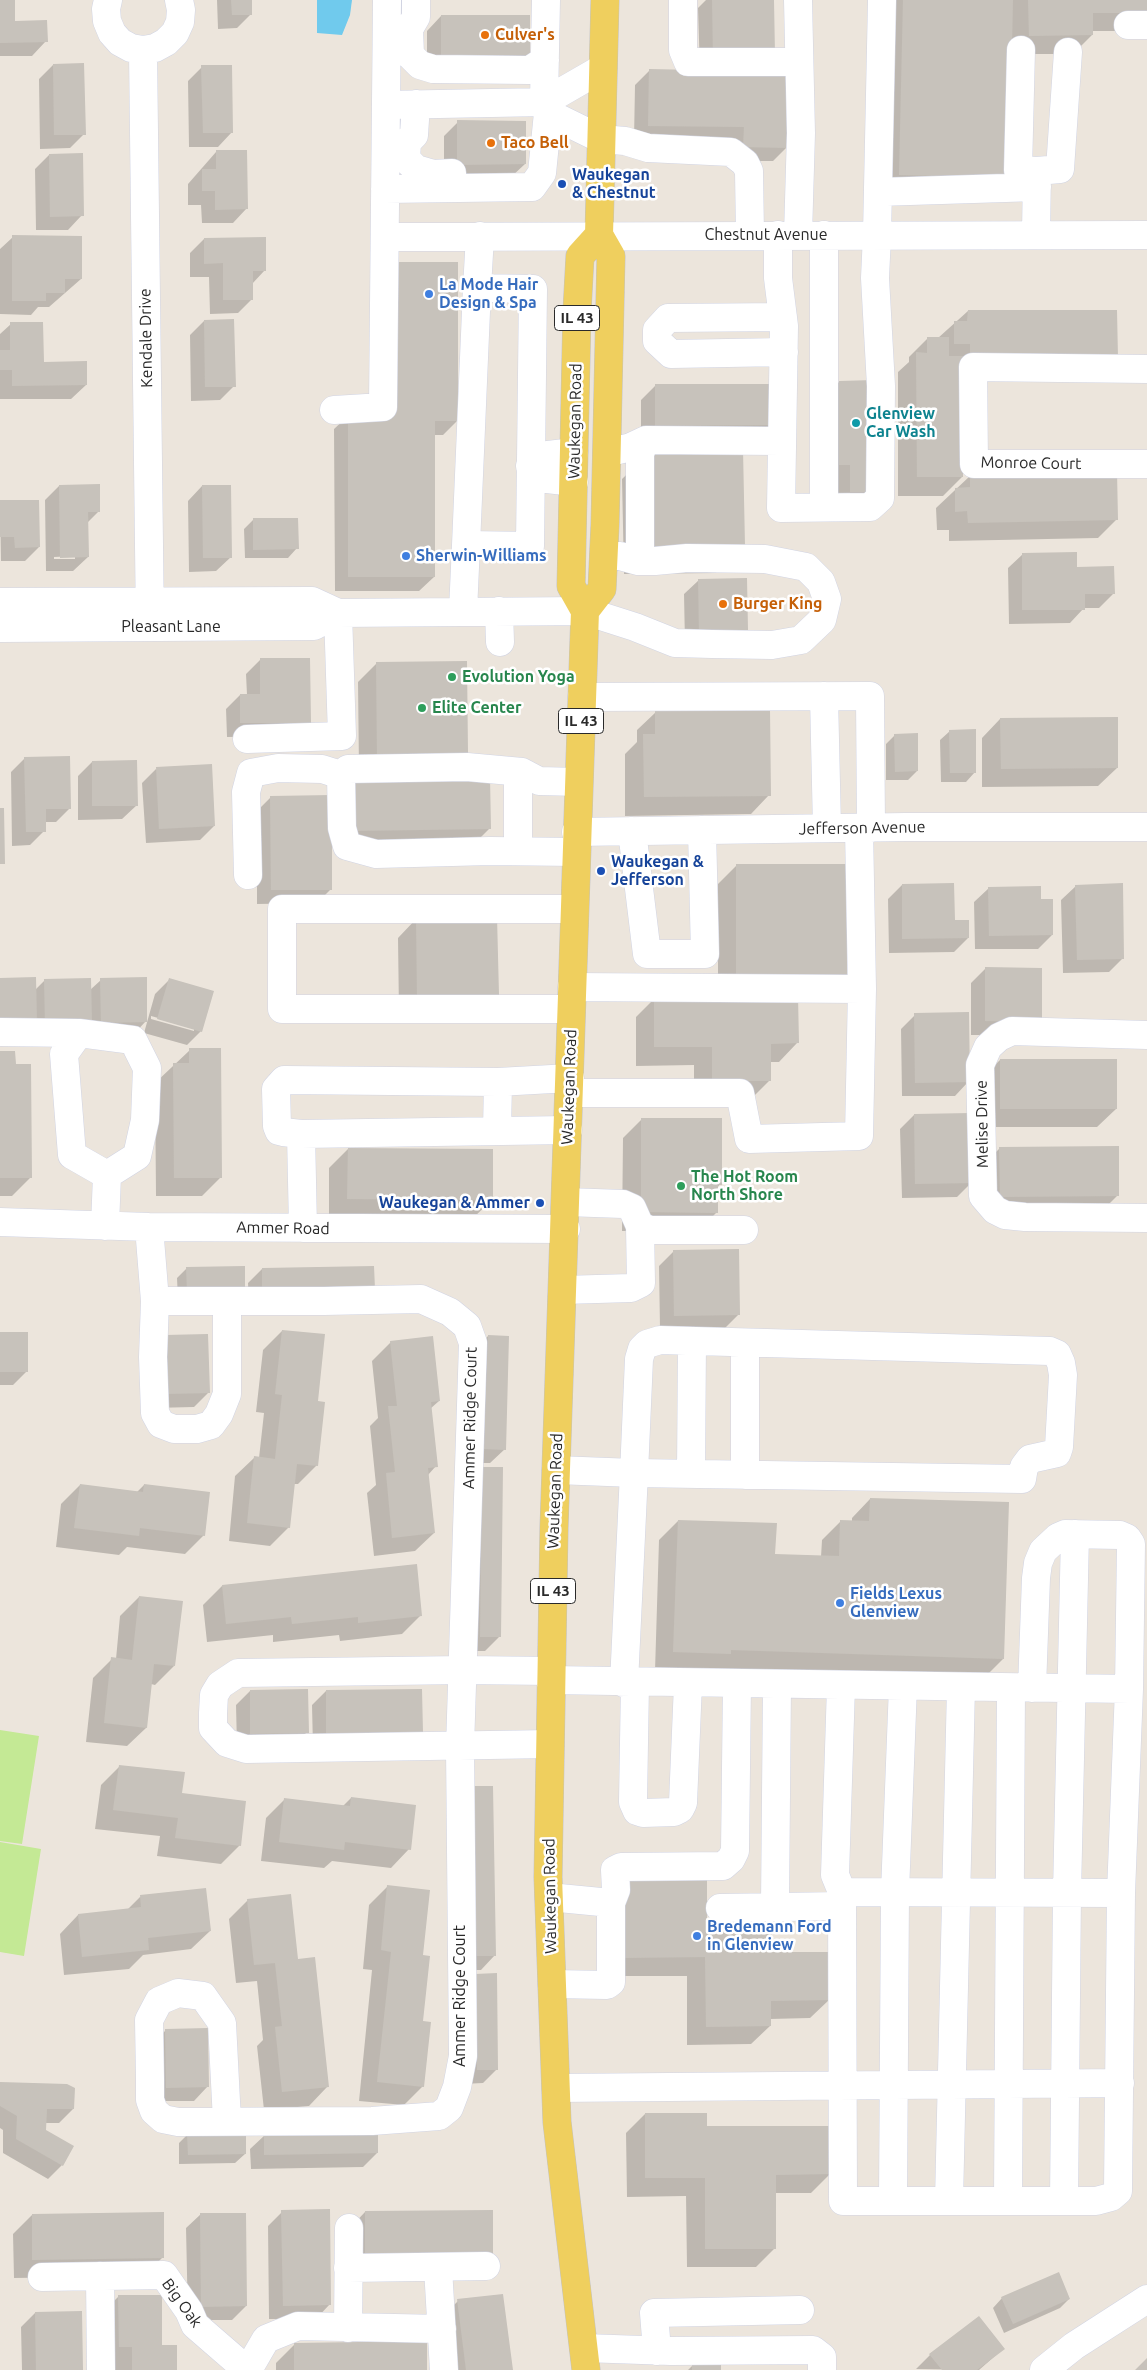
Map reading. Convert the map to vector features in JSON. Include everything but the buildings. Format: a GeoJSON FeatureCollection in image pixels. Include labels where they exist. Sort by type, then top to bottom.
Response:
{"type":"FeatureCollection","features":[{"type":"Feature","properties":{"kind":"main road","name":"Waukegan Road"},"geometry":{"type":"LineString","coordinates":[[585,611],[602,589],[604,556],[611,256],[599,235],[604,0]]}},
{"type":"Feature","properties":{"kind":"main road","name":"Waukegan Road"},"geometry":{"type":"LineString","coordinates":[[585,2359],[557,2122],[549,1897],[550,1744],[556,1470],[585,611],[571,586],[580,256],[599,235]]}},
{"type":"Feature","properties":{"kind":"street"},"geometry":{"type":"LineString","coordinates":[[108,0],[106,9],[107,21],[112,33],[120,42],[131,48],[143,50],[161,45],[175,33],[180,22],[181,10],[179,0]]}},
{"type":"Feature","properties":{"kind":"street"},"geometry":{"type":"LineString","coordinates":[[334,410],[383,407],[387,0]]}},
{"type":"Feature","properties":{"kind":"street"},"geometry":{"type":"LineString","coordinates":[[416,0],[416,17],[409,30],[410,55],[420,65],[433,70],[530,70],[545,60]]}},
{"type":"Feature","properties":{"kind":"street"},"geometry":{"type":"LineString","coordinates":[[385,189],[532,187],[542,173],[546,107],[546,0]]}},
{"type":"Feature","properties":{"kind":"street"},"geometry":{"type":"LineString","coordinates":[[683,0],[683,50],[688,62],[800,62]]}},
{"type":"Feature","properties":{"kind":"street"},"geometry":{"type":"LineString","coordinates":[[798,0],[801,133],[800,235],[824,507]]}},
{"type":"Feature","properties":{"kind":"street"},"geometry":{"type":"LineString","coordinates":[[800,235],[778,278],[784,317],[781,508],[870,507],[880,498],[881,386],[875,278],[878,235],[882,0]]}},
{"type":"Feature","properties":{"kind":"street","name":"Kendale Drive"},"geometry":{"type":"LineString","coordinates":[[143,50],[150,614]]}},
{"type":"Feature","properties":{"kind":"street"},"geometry":{"type":"LineString","coordinates":[[1021,50],[1018,170],[1037,179]]}},
{"type":"Feature","properties":{"kind":"street"},"geometry":{"type":"LineString","coordinates":[[878,192],[1037,179],[1060,169],[1068,52]]}},
{"type":"Feature","properties":{"kind":"street"},"geometry":{"type":"LineString","coordinates":[[546,107],[603,68]]}},
{"type":"Feature","properties":{"kind":"street"},"geometry":{"type":"LineString","coordinates":[[386,104],[546,107],[601,139],[625,142],[648,148],[731,152],[745,163],[749,171],[750,235]]}},
{"type":"Feature","properties":{"kind":"street"},"geometry":{"type":"LineString","coordinates":[[416,104],[414,135],[406,142],[406,159],[416,169],[433,174],[542,173]]}},
{"type":"Feature","properties":{"kind":"street"},"geometry":{"type":"LineString","coordinates":[[1036,235],[1037,179]]}},
{"type":"Feature","properties":{"kind":"street","name":"Chestnut Avenue"},"geometry":{"type":"LineString","coordinates":[[385,237],[1147,235]]}},
{"type":"Feature","properties":{"kind":"street"},"geometry":{"type":"LineString","coordinates":[[463,611],[480,236]]}},
{"type":"Feature","properties":{"kind":"street"},"geometry":{"type":"LineString","coordinates":[[466,544],[530,546],[533,289],[477,288]]}},
{"type":"Feature","properties":{"kind":"street"},"geometry":{"type":"LineString","coordinates":[[784,317],[668,318],[658,330],[657,341],[671,354],[784,352]]}},
{"type":"Feature","properties":{"kind":"street","name":"Monroe Court"},"geometry":{"type":"LineString","coordinates":[[1147,369],[973,367],[974,464],[1147,464]]}},
{"type":"Feature","properties":{"kind":"street"},"geometry":{"type":"LineString","coordinates":[[607,453],[632,448],[646,440],[781,441]]}},
{"type":"Feature","properties":{"kind":"street"},"geometry":{"type":"LineString","coordinates":[[640,561],[640,453],[646,440]]}},
{"type":"Feature","properties":{"kind":"street"},"geometry":{"type":"LineString","coordinates":[[530,466],[548,455],[574,452]]}},
{"type":"Feature","properties":{"kind":"street"},"geometry":{"type":"LineString","coordinates":[[530,466],[547,479],[574,482]]}},
{"type":"Feature","properties":{"kind":"street","name":"Pleasant Lane"},"geometry":{"type":"LineString","coordinates":[[0,602],[314,626],[338,612],[585,611],[635,627],[675,643],[772,645],[792,642],[801,640],[822,620],[827,599],[821,582],[806,567],[765,559],[687,558],[640,561],[620,556],[604,556]]}},
{"type":"Feature","properties":{"kind":"street"},"geometry":{"type":"LineString","coordinates":[[499,611],[500,642]]}},
{"type":"Feature","properties":{"kind":"street"},"geometry":{"type":"LineString","coordinates":[[247,739],[342,736],[338,612]]}},
{"type":"Feature","properties":{"kind":"street","name":"Pleasant Lane"},"geometry":{"type":"LineString","coordinates":[[0,628],[150,614]]}},
{"type":"Feature","properties":{"kind":"street"},"geometry":{"type":"LineString","coordinates":[[824,696],[827,828]]}},
{"type":"Feature","properties":{"kind":"street"},"geometry":{"type":"LineString","coordinates":[[568,1130],[301,1134],[283,1132],[279,1131],[277,1126],[276,1089],[284,1080],[498,1082],[740,1093],[749,1138],[859,1136],[865,828],[870,696],[582,697]]}},
{"type":"Feature","properties":{"kind":"street"},"geometry":{"type":"LineString","coordinates":[[248,875],[246,792],[251,773],[278,768],[322,769],[340,776],[348,769],[467,767],[518,772],[539,781],[578,782]]}},
{"type":"Feature","properties":{"kind":"street"},"geometry":{"type":"LineString","coordinates":[[518,772],[518,852]]}},
{"type":"Feature","properties":{"kind":"street","name":"Jefferson Avenue"},"geometry":{"type":"LineString","coordinates":[[340,776],[342,828],[347,846],[376,854],[518,852],[632,831],[1147,827]]}},
{"type":"Feature","properties":{"kind":"street"},"geometry":{"type":"LineString","coordinates":[[632,831],[647,954],[705,954],[702,830]]}},
{"type":"Feature","properties":{"kind":"street"},"geometry":{"type":"LineString","coordinates":[[574,909],[282,909],[282,1009],[809,988],[862,989]]}},
{"type":"Feature","properties":{"kind":"street","name":"Melise Drive"},"geometry":{"type":"LineString","coordinates":[[1147,1034],[1012,1031],[999,1037],[988,1047],[980,1065],[983,1196],[995,1210],[1005,1215],[1025,1217],[1147,1218]]}},
{"type":"Feature","properties":{"kind":"street"},"geometry":{"type":"LineString","coordinates":[[0,1032],[78,1033],[134,1040],[147,1068],[145,1120],[137,1156],[107,1175]]}},
{"type":"Feature","properties":{"kind":"street"},"geometry":{"type":"LineString","coordinates":[[78,1033],[64,1054],[72,1155],[107,1175]]}},
{"type":"Feature","properties":{"kind":"street"},"geometry":{"type":"LineString","coordinates":[[497,1131],[498,1082]]}},
{"type":"Feature","properties":{"kind":"street"},"geometry":{"type":"LineString","coordinates":[[301,1134],[303,1228]]}},
{"type":"Feature","properties":{"kind":"street"},"geometry":{"type":"LineString","coordinates":[[105,1226],[107,1175]]}},
{"type":"Feature","properties":{"kind":"street","name":"Ammer Road"},"geometry":{"type":"LineString","coordinates":[[0,1222],[149,1227],[303,1228],[566,1216],[623,1204],[632,1208],[640,1226]]}},
{"type":"Feature","properties":{"kind":"street"},"geometry":{"type":"LineString","coordinates":[[563,1290],[631,1288],[641,1283],[640,1226],[650,1230],[744,1230]]}},
{"type":"Feature","properties":{"kind":"street"},"geometry":{"type":"LineString","coordinates":[[149,1227],[155,1301],[153,1357],[155,1413],[161,1424],[174,1429],[197,1429],[211,1425],[219,1414],[227,1394],[227,1302]]}},
{"type":"Feature","properties":{"kind":"street","name":"Ammer Ridge Court"},"geometry":{"type":"LineString","coordinates":[[155,1301],[227,1302],[421,1299],[450,1312],[468,1326],[473,1343],[464,1670],[460,1747],[463,2056],[457,2087],[449,2108],[440,2116],[372,2121],[178,2122],[163,2119],[154,2111],[150,2100],[149,2020],[159,2002],[178,1993],[203,1996],[222,2023],[226,2121]]}},
{"type":"Feature","properties":{"kind":"street"},"geometry":{"type":"LineString","coordinates":[[556,1470],[634,1473],[1022,1479],[1024,1467],[1030,1459],[1057,1453],[1059,1448],[1063,1376],[1061,1362],[1057,1354],[1050,1351],[660,1340],[647,1344],[642,1349],[639,1359],[634,1473],[630,1683],[633,1802],[637,1811],[643,1813],[674,1812],[683,1803],[688,1684]]}},
{"type":"Feature","properties":{"kind":"street"},"geometry":{"type":"LineString","coordinates":[[692,1341],[692,1474]]}},
{"type":"Feature","properties":{"kind":"street"},"geometry":{"type":"LineString","coordinates":[[744,1343],[745,1475]]}},
{"type":"Feature","properties":{"kind":"street"},"geometry":{"type":"LineString","coordinates":[[840,1686],[835,1875],[842,1899],[843,2201],[893,2201],[949,2201],[1008,2201],[1096,2201],[1111,2197],[1118,2191],[1121,1893],[1129,1689],[1131,1544],[1127,1538],[1120,1536],[1065,1534],[1058,1537],[1043,1551],[1038,1563],[1022,1688],[1010,1893],[1008,2201]]}},
{"type":"Feature","properties":{"kind":"street"},"geometry":{"type":"LineString","coordinates":[[1064,2201],[1067,1893],[1075,1534]]}},
{"type":"Feature","properties":{"kind":"street"},"geometry":{"type":"LineString","coordinates":[[550,1744],[460,1747],[246,1749],[227,1743],[213,1728],[214,1695],[220,1685],[238,1673],[464,1670],[630,1683],[1129,1689]]}},
{"type":"Feature","properties":{"kind":"street"},"geometry":{"type":"LineString","coordinates":[[552,1984],[606,1986],[611,1982],[611,1903],[616,1890],[615,1870],[621,1867],[723,1866],[731,1859],[735,1851],[737,1684]]}},
{"type":"Feature","properties":{"kind":"street"},"geometry":{"type":"LineString","coordinates":[[774,1906],[777,1685]]}},
{"type":"Feature","properties":{"kind":"street"},"geometry":{"type":"LineString","coordinates":[[893,2201],[895,1892],[902,1686]]}},
{"type":"Feature","properties":{"kind":"street"},"geometry":{"type":"LineString","coordinates":[[949,2201],[961,1687]]}},
{"type":"Feature","properties":{"kind":"street"},"geometry":{"type":"LineString","coordinates":[[720,1908],[774,1906],[895,1892],[1121,1893]]}},
{"type":"Feature","properties":{"kind":"street"},"geometry":{"type":"LineString","coordinates":[[549,1897],[611,1903]]}},
{"type":"Feature","properties":{"kind":"street"},"geometry":{"type":"LineString","coordinates":[[556,2088],[1120,2083]]}},
{"type":"Feature","properties":{"kind":"street"},"geometry":{"type":"LineString","coordinates":[[348,2328],[349,2228]]}},
{"type":"Feature","properties":{"kind":"street"},"geometry":{"type":"LineString","coordinates":[[348,2268],[486,2266]]}},
{"type":"Feature","properties":{"kind":"street"},"geometry":{"type":"LineString","coordinates":[[438,2268],[444,2370]]}},
{"type":"Feature","properties":{"kind":"street","name":"Big Oak"},"geometry":{"type":"LineString","coordinates":[[42,2277],[164,2275],[189,2311],[195,2325],[248,2370]]}},
{"type":"Feature","properties":{"kind":"street"},"geometry":{"type":"LineString","coordinates":[[100,2276],[101,2370]]}},
{"type":"Feature","properties":{"kind":"street"},"geometry":{"type":"LineString","coordinates":[[1044,2370],[1074,2346],[1147,2298]]}},
{"type":"Feature","properties":{"kind":"street"},"geometry":{"type":"LineString","coordinates":[[656,2351],[654,2313],[800,2310]]}},
{"type":"Feature","properties":{"kind":"street"},"geometry":{"type":"LineString","coordinates":[[248,2370],[266,2339],[298,2326],[442,2329]]}},
{"type":"Feature","properties":{"kind":"street"},"geometry":{"type":"LineString","coordinates":[[585,2359],[656,2351],[813,2350],[822,2357],[822,2370]]}},
{"type":"Feature","properties":{"kind":"green space"},"geometry":{"type":"Polygon","coordinates":[[[0,1730],[39,1736],[22,1844],[0,1841],[0,1730]]]}},
{"type":"Feature","properties":{"kind":"green space"},"geometry":{"type":"Polygon","coordinates":[[[0,1842],[41,1849],[24,1956],[0,1952],[0,1842]]]}},
{"type":"Feature","properties":{"kind":"water"},"geometry":{"type":"Polygon","coordinates":[[[317,0],[352,0],[350,15],[342,35],[317,33],[317,0]]]}},
{"type":"Feature","properties":{"kind":"place","name":"Culver's"},"geometry":{"type":"Point","coordinates":[485,35]}},
{"type":"Feature","properties":{"kind":"place","name":"Taco Bell"},"geometry":{"type":"Point","coordinates":[491,143]}},
{"type":"Feature","properties":{"kind":"place","name":"Waukegan & Chestnut"},"geometry":{"type":"Point","coordinates":[562,184]}},
{"type":"Feature","properties":{"kind":"place","name":"La Mode Hair Design & Spa"},"geometry":{"type":"Point","coordinates":[429,294]}},
{"type":"Feature","properties":{"kind":"place","name":"Glenview Car Wash"},"geometry":{"type":"Point","coordinates":[856,423]}},
{"type":"Feature","properties":{"kind":"place","name":"Sherwin-Williams"},"geometry":{"type":"Point","coordinates":[406,556]}},
{"type":"Feature","properties":{"kind":"place","name":"Burger King"},"geometry":{"type":"Point","coordinates":[723,604]}},
{"type":"Feature","properties":{"kind":"place","name":"Evolution Yoga"},"geometry":{"type":"Point","coordinates":[452,677]}},
{"type":"Feature","properties":{"kind":"place","name":"Elite Center"},"geometry":{"type":"Point","coordinates":[422,708]}},
{"type":"Feature","properties":{"kind":"place","name":"Waukegan & Jefferson"},"geometry":{"type":"Point","coordinates":[601,871]}},
{"type":"Feature","properties":{"kind":"place","name":"The Hot Room North Shore"},"geometry":{"type":"Point","coordinates":[681,1186]}},
{"type":"Feature","properties":{"kind":"place","name":"Waukegan & Ammer"},"geometry":{"type":"Point","coordinates":[540,1203]}},
{"type":"Feature","properties":{"kind":"place","name":"Fields Lexus Glenview"},"geometry":{"type":"Point","coordinates":[840,1603]}},
{"type":"Feature","properties":{"kind":"place","name":"Bredemann Ford in Glenview"},"geometry":{"type":"Point","coordinates":[697,1936]}}]}
